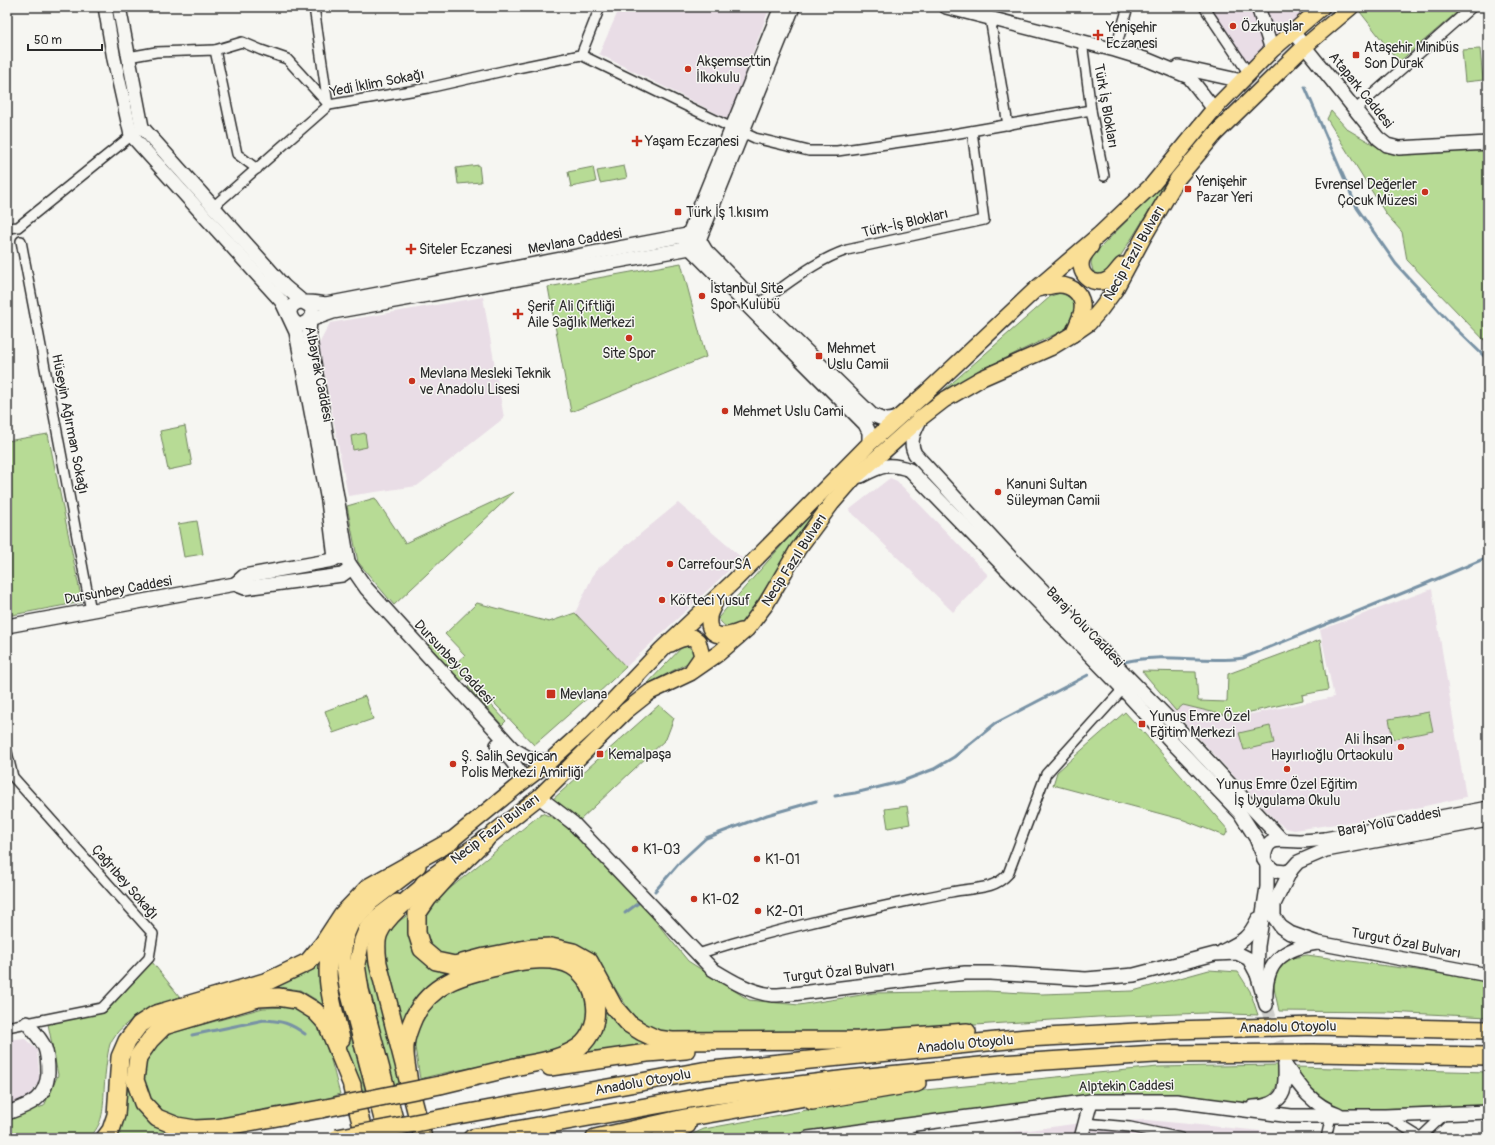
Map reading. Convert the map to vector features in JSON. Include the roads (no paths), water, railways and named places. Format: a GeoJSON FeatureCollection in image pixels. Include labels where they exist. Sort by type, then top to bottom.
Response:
{"type":"FeatureCollection","features":[{"type":"Feature","properties":{"kind":"highway"},"geometry":{"type":"LineString","coordinates":[[486,839],[448,876],[428,898],[417,914],[417,933],[422,949],[436,961],[455,965],[512,951],[531,948],[551,947],[573,952],[589,961],[614,1007],[629,1024],[657,1039],[672,1041],[828,1041],[1037,1027],[1174,1030]]}},
{"type":"Feature","properties":{"kind":"highway"},"geometry":{"type":"LineString","coordinates":[[105,1138],[112,1130],[116,1115],[120,1057],[128,1041],[139,1025],[156,1014],[268,981],[308,962],[323,944],[342,915],[369,887],[451,841]]}},
{"type":"Feature","properties":{"kind":"highway"},"geometry":{"type":"LineString","coordinates":[[423,1138],[378,963],[376,947],[379,932],[389,918],[457,858]]}},
{"type":"Feature","properties":{"kind":"highway"},"geometry":{"type":"LineString","coordinates":[[365,1138],[330,992],[327,967],[330,949],[342,918],[369,887]]}},
{"type":"Feature","properties":{"kind":"highway"},"geometry":{"type":"LineString","coordinates":[[190,1138],[321,1109],[440,1085],[558,1058],[580,1046],[590,1034],[595,1020],[596,1006],[593,991],[584,976],[572,966],[551,960],[523,960],[459,977],[439,987],[424,1000],[409,1027],[405,1046],[410,1085]]}},
{"type":"Feature","properties":{"kind":"highway"},"geometry":{"type":"LineString","coordinates":[[321,1109],[216,1128],[195,1129],[177,1126],[157,1118],[143,1103],[135,1080],[138,1057],[150,1040],[164,1026],[258,998],[278,997],[297,1000],[315,1011],[327,1024],[352,1085]]}},
{"type":"Feature","properties":{"kind":"highway","name":"Anadolu Otoyolu"},"geometry":{"type":"LineString","coordinates":[[337,1138],[702,1071],[1027,1038],[1174,1030],[1314,1026],[1488,1030]]}},
{"type":"Feature","properties":{"kind":"highway"},"geometry":{"type":"LineString","coordinates":[[440,1085],[646,1053],[828,1041]]}},
{"type":"Feature","properties":{"kind":"highway","name":"Anadolu Otoyolu"},"geometry":{"type":"LineString","coordinates":[[472,1138],[715,1096],[848,1079],[1001,1064],[1155,1054],[1313,1053],[1488,1056]]}},
{"type":"Feature","properties":{"kind":"highway"},"geometry":{"type":"LineString","coordinates":[[596,1138],[685,1118],[813,1095],[1155,1054]]}},
{"type":"Feature","properties":{"kind":"highway"},"geometry":{"type":"LineString","coordinates":[[661,1138],[666,1134],[691,1123],[933,1080]]}},
{"type":"Feature","properties":{"kind":"main road","name":"Albayrak Caddesi"},"geometry":{"type":"LineString","coordinates":[[105,7],[114,58],[131,135],[284,286],[303,302]]}},
{"type":"Feature","properties":{"kind":"main road"},"geometry":{"type":"LineString","coordinates":[[119,7],[142,127]]}},
{"type":"Feature","properties":{"kind":"main road"},"geometry":{"type":"LineString","coordinates":[[692,241],[737,130],[781,7]]}},
{"type":"Feature","properties":{"kind":"main road"},"geometry":{"type":"LineString","coordinates":[[737,130],[793,7]]}},
{"type":"Feature","properties":{"kind":"main road"},"geometry":{"type":"LineString","coordinates":[[946,7],[1082,41],[1148,60],[1189,77],[1214,109]]}},
{"type":"Feature","properties":{"kind":"main road"},"geometry":{"type":"LineString","coordinates":[[1258,7],[1272,50]]}},
{"type":"Feature","properties":{"kind":"main road","name":"Necip Fazıl Bulvarı"},"geometry":{"type":"LineString","coordinates":[[387,1138],[347,987],[343,959],[345,938],[351,924],[371,902],[451,841],[550,761],[591,724],[662,649],[718,596],[869,444],[927,392],[1036,289],[1100,234],[1152,185],[1214,109],[1272,50],[1322,7]]}},
{"type":"Feature","properties":{"kind":"main road","name":"Necip Fazıl Bulvarı"},"geometry":{"type":"LineString","coordinates":[[400,1138],[361,990],[357,964],[362,940],[367,928],[377,917],[457,858],[486,839],[539,797],[626,711],[650,692],[690,673],[719,653],[747,629],[766,604],[798,550],[832,504],[853,479],[922,417],[944,400],[982,378],[1050,348],[1089,323],[1115,290],[1137,248],[1178,178],[1215,134],[1305,46],[1351,7]]}},
{"type":"Feature","properties":{"kind":"main road","name":"Atapark Caddesi"},"geometry":{"type":"LineString","coordinates":[[1293,32],[1378,138],[1387,145],[1400,148],[1488,143]]}},
{"type":"Feature","properties":{"kind":"main road"},"geometry":{"type":"LineString","coordinates":[[114,58],[128,57]]}},
{"type":"Feature","properties":{"kind":"main road"},"geometry":{"type":"LineString","coordinates":[[1148,60],[1245,78]]}},
{"type":"Feature","properties":{"kind":"main road","name":"Albayrak Caddesi"},"geometry":{"type":"LineString","coordinates":[[142,127],[284,304],[290,317],[296,332],[325,486],[334,559]]}},
{"type":"Feature","properties":{"kind":"main road"},"geometry":{"type":"LineString","coordinates":[[1100,234],[1086,252],[1082,260],[1083,274],[1088,280],[1096,283],[1109,280],[1137,248]]}},
{"type":"Feature","properties":{"kind":"main road"},"geometry":{"type":"LineString","coordinates":[[692,241],[706,251],[872,415],[882,420],[889,421],[897,418]]}},
{"type":"Feature","properties":{"kind":"main road"},"geometry":{"type":"LineString","coordinates":[[692,241],[864,424],[869,432],[869,444]]}},
{"type":"Feature","properties":{"kind":"main road","name":"Mevlana Caddesi"},"geometry":{"type":"LineString","coordinates":[[303,302],[326,304],[692,241]]}},
{"type":"Feature","properties":{"kind":"main road","name":"Mevlana Caddesi"},"geometry":{"type":"LineString","coordinates":[[310,320],[333,312],[692,241]]}},
{"type":"Feature","properties":{"kind":"main road"},"geometry":{"type":"LineString","coordinates":[[1036,289],[1059,285],[1068,286],[1078,292],[1082,310],[1073,334]]}},
{"type":"Feature","properties":{"kind":"main road"},"geometry":{"type":"LineString","coordinates":[[303,302],[307,303],[312,309],[312,317],[304,324],[298,324],[290,317],[290,313],[292,306],[295,303],[303,302]]}},
{"type":"Feature","properties":{"kind":"main road","name":"Albayrak Caddesi"},"geometry":{"type":"LineString","coordinates":[[310,320],[309,333],[344,569]]}},
{"type":"Feature","properties":{"kind":"main road","name":"Baraj Yolu Caddesi"},"geometry":{"type":"LineString","coordinates":[[922,417],[911,443],[915,454],[1008,563],[1169,739],[1240,813],[1256,838],[1265,862],[1275,872],[1280,873],[1326,850],[1488,820]]}},
{"type":"Feature","properties":{"kind":"main road","name":"Baraj Yolu Caddesi"},"geometry":{"type":"LineString","coordinates":[[853,479],[881,466],[898,466],[910,470],[1170,720],[1284,839],[1291,842],[1297,849],[1294,866]]}},
{"type":"Feature","properties":{"kind":"main road","name":"Dursunbey Caddesi"},"geometry":{"type":"LineString","coordinates":[[7,626],[91,612],[234,584],[244,576],[334,559]]}},
{"type":"Feature","properties":{"kind":"main road","name":"Dursunbey Caddesi"},"geometry":{"type":"LineString","coordinates":[[334,559],[331,562],[331,568],[344,569],[366,588],[513,749],[532,760],[550,761]]}},
{"type":"Feature","properties":{"kind":"main road","name":"Dursunbey Caddesi"},"geometry":{"type":"LineString","coordinates":[[234,584],[245,588],[344,569]]}},
{"type":"Feature","properties":{"kind":"main road","name":"Dursunbey Caddesi"},"geometry":{"type":"LineString","coordinates":[[344,569],[350,582],[511,760],[518,771],[520,784]]}},
{"type":"Feature","properties":{"kind":"main road"},"geometry":{"type":"LineString","coordinates":[[718,596],[709,617],[709,625],[713,633],[721,636],[730,636],[747,629]]}},
{"type":"Feature","properties":{"kind":"main road"},"geometry":{"type":"LineString","coordinates":[[662,649],[677,639],[693,637],[698,641],[702,656],[690,673]]}},
{"type":"Feature","properties":{"kind":"main road","name":"Turgut Özal Bulvarı"},"geometry":{"type":"LineString","coordinates":[[539,797],[573,822],[712,969],[732,981],[752,990],[772,995],[792,994],[965,973],[990,973],[1086,979],[1113,977],[1134,975],[1216,954]]}},
{"type":"Feature","properties":{"kind":"main road","name":"Baraj Yolu Caddesi"},"geometry":{"type":"LineString","coordinates":[[1284,839],[1309,841],[1325,839],[1488,808]]}},
{"type":"Feature","properties":{"kind":"main road"},"geometry":{"type":"LineString","coordinates":[[1257,974],[1258,946],[1267,887],[1265,862],[1267,847],[1276,840],[1284,839]]}},
{"type":"Feature","properties":{"kind":"main road"},"geometry":{"type":"LineString","coordinates":[[1294,866],[1274,904],[1274,917],[1281,928],[1318,943]]}},
{"type":"Feature","properties":{"kind":"main road"},"geometry":{"type":"LineString","coordinates":[[1216,954],[1238,944],[1251,933],[1264,908]]}},
{"type":"Feature","properties":{"kind":"main road"},"geometry":{"type":"LineString","coordinates":[[1216,954],[1237,953],[1249,959],[1257,974],[1266,1005],[1266,988],[1269,971],[1273,965],[1289,951],[1300,946],[1318,943]]}},
{"type":"Feature","properties":{"kind":"main road","name":"Turgut Özal Bulvarı"},"geometry":{"type":"LineString","coordinates":[[1318,943],[1488,975]]}},
{"type":"Feature","properties":{"kind":"main road"},"geometry":{"type":"LineString","coordinates":[[7,1114],[24,1107],[37,1099],[47,1085],[48,1063],[45,1047],[27,1023]]}},
{"type":"Feature","properties":{"kind":"main road"},"geometry":{"type":"LineString","coordinates":[[1226,1106],[1266,1106],[1277,1100],[1283,1092],[1285,1065],[1307,1096],[1336,1116]]}},
{"type":"Feature","properties":{"kind":"main road"},"geometry":{"type":"LineString","coordinates":[[1081,1138],[1091,1101]]}},
{"type":"Feature","properties":{"kind":"main road","name":"Alptekin Caddesi"},"geometry":{"type":"LineString","coordinates":[[808,1138],[891,1132],[1091,1101],[1176,1101],[1226,1106],[1291,1116],[1385,1116],[1488,1112]]}},
{"type":"Feature","properties":{"kind":"street"},"geometry":{"type":"LineString","coordinates":[[314,7],[328,106]]}},
{"type":"Feature","properties":{"kind":"street"},"geometry":{"type":"LineString","coordinates":[[600,7],[581,55],[755,138],[809,151],[858,148],[972,131],[1091,110]]}},
{"type":"Feature","properties":{"kind":"street"},"geometry":{"type":"LineString","coordinates":[[1115,50],[1127,7]]}},
{"type":"Feature","properties":{"kind":"street"},"geometry":{"type":"LineString","coordinates":[[1204,7],[1245,78]]}},
{"type":"Feature","properties":{"kind":"street"},"geometry":{"type":"LineString","coordinates":[[1355,110],[1472,7]]}},
{"type":"Feature","properties":{"kind":"street"},"geometry":{"type":"LineString","coordinates":[[990,18],[1008,125]]}},
{"type":"Feature","properties":{"kind":"street","name":"Türk İş Blokları"},"geometry":{"type":"LineString","coordinates":[[1082,41],[1091,110],[1104,176]]}},
{"type":"Feature","properties":{"kind":"street"},"geometry":{"type":"LineString","coordinates":[[128,57],[156,52],[215,50],[242,42],[260,50],[288,59],[328,106]]}},
{"type":"Feature","properties":{"kind":"street"},"geometry":{"type":"LineString","coordinates":[[215,50],[237,154],[257,170]]}},
{"type":"Feature","properties":{"kind":"street","name":"Yedi İklim Sokağı"},"geometry":{"type":"LineString","coordinates":[[208,211],[257,170],[328,106],[428,88],[581,55]]}},
{"type":"Feature","properties":{"kind":"street"},"geometry":{"type":"LineString","coordinates":[[7,228],[18,227],[142,127]]}},
{"type":"Feature","properties":{"kind":"street","name":"Türk-İş Blokları"},"geometry":{"type":"LineString","coordinates":[[758,304],[823,260],[835,254],[847,250],[984,220],[972,131]]}},
{"type":"Feature","properties":{"kind":"street","name":"Hüseyin Ağırman Sokağı"},"geometry":{"type":"LineString","coordinates":[[21,241],[91,612]]}},
{"type":"Feature","properties":{"kind":"street"},"geometry":{"type":"LineString","coordinates":[[698,954],[738,941],[845,915],[954,891],[993,886],[1008,874],[1046,774],[1123,689]]}},
{"type":"Feature","properties":{"kind":"street","name":"Çağrıbey Sokağı"},"geometry":{"type":"LineString","coordinates":[[7,752],[10,778],[153,934],[149,958],[102,1008],[27,1023]]}},
{"type":"Feature","properties":{"kind":"street"},"geometry":{"type":"LineString","coordinates":[[7,1027],[27,1023]]}},
{"type":"Feature","properties":{"kind":"street"},"geometry":{"type":"LineString","coordinates":[[1385,1116],[1422,1138],[1446,1113]]}},
{"type":"Feature","properties":{"kind":"street"},"geometry":{"type":"LineString","coordinates":[[1326,1138],[1336,1116]]}},
{"type":"Feature","properties":{"kind":"street"},"geometry":{"type":"LineString","coordinates":[[1085,1123],[1130,1127],[1181,1138]]}},
{"type":"Feature","properties":{"kind":"street"},"geometry":{"type":"LineString","coordinates":[[891,1132],[916,1138]]}},
{"type":"Feature","properties":{"kind":"waterway"},"geometry":{"type":"LineString","coordinates":[[1305,87],[1357,208],[1396,264],[1451,324],[1488,360]]}},
{"type":"Feature","properties":{"kind":"waterway"},"geometry":{"type":"LineString","coordinates":[[1124,662],[1154,658],[1213,660],[1243,658],[1488,557]]}},
{"type":"Feature","properties":{"kind":"waterway"},"geometry":{"type":"LineString","coordinates":[[835,796],[855,793],[900,782],[934,769],[954,757],[996,723],[1088,675]]}},
{"type":"Feature","properties":{"kind":"waterway"},"geometry":{"type":"LineString","coordinates":[[655,891],[681,861],[706,838],[767,815],[816,801]]}},
{"type":"Feature","properties":{"kind":"waterway"},"geometry":{"type":"LineString","coordinates":[[625,913],[641,901]]}},
{"type":"Feature","properties":{"kind":"waterway"},"geometry":{"type":"LineString","coordinates":[[192,1035],[264,1020],[286,1023],[305,1034]]}},
{"type":"Feature","properties":{"kind":"tunnel"},"geometry":{"type":"LineString","coordinates":[[1266,1005],[1284,1061]]}},
{"type":"Feature","properties":{"kind":"place","name":"Özkuruşlar"},"geometry":{"type":"Point","coordinates":[1233,26]}},
{"type":"Feature","properties":{"kind":"place","name":"Yenişehir Eczanesi"},"geometry":{"type":"Point","coordinates":[1098,35]}},
{"type":"Feature","properties":{"kind":"place","name":"Ataşehir Minibüs Son Durak"},"geometry":{"type":"Point","coordinates":[1356,55]}},
{"type":"Feature","properties":{"kind":"place","name":"Akşemsettin İlkokulu"},"geometry":{"type":"Point","coordinates":[688,69]}},
{"type":"Feature","properties":{"kind":"place","name":"Yaşam Eczanesi"},"geometry":{"type":"Point","coordinates":[637,141]}},
{"type":"Feature","properties":{"kind":"place","name":"Yenişehir Pazar Yeri"},"geometry":{"type":"Point","coordinates":[1188,189]}},
{"type":"Feature","properties":{"kind":"place","name":"Evrensel Değerler Çocuk Müzesi"},"geometry":{"type":"Point","coordinates":[1425,192]}},
{"type":"Feature","properties":{"kind":"place","name":"Türk İş 1.kısım"},"geometry":{"type":"Point","coordinates":[678,212]}},
{"type":"Feature","properties":{"kind":"place","name":"Siteler Eczanesi"},"geometry":{"type":"Point","coordinates":[411,249]}},
{"type":"Feature","properties":{"kind":"place","name":"İstanbul Site Spor Kulübü"},"geometry":{"type":"Point","coordinates":[702,296]}},
{"type":"Feature","properties":{"kind":"place","name":"Şerif Ali Çiftliği Aile Sağlık Merkezi"},"geometry":{"type":"Point","coordinates":[518,314]}},
{"type":"Feature","properties":{"kind":"place","name":"Site Spor"},"geometry":{"type":"Point","coordinates":[629,338]}},
{"type":"Feature","properties":{"kind":"place","name":"Mehmet Uslu Camii"},"geometry":{"type":"Point","coordinates":[819,356]}},
{"type":"Feature","properties":{"kind":"place","name":"Mevlana Mesleki Teknik ve Anadolu Lisesi"},"geometry":{"type":"Point","coordinates":[412,381]}},
{"type":"Feature","properties":{"kind":"place","name":"Mehmet Uslu Cami"},"geometry":{"type":"Point","coordinates":[725,411]}},
{"type":"Feature","properties":{"kind":"place","name":"Kanuni Sultan Süleyman Camii"},"geometry":{"type":"Point","coordinates":[998,492]}},
{"type":"Feature","properties":{"kind":"place","name":"CarrefourSA"},"geometry":{"type":"Point","coordinates":[670,564]}},
{"type":"Feature","properties":{"kind":"place","name":"Köfteci Yusuf"},"geometry":{"type":"Point","coordinates":[662,600]}},
{"type":"Feature","properties":{"kind":"place","name":"Mevlana"},"geometry":{"type":"Point","coordinates":[551,694]}},
{"type":"Feature","properties":{"kind":"place","name":"Yunus Emre Özel Eğitim Merkezi"},"geometry":{"type":"Point","coordinates":[1142,724]}},
{"type":"Feature","properties":{"kind":"place","name":"Ali İhsan Hayırlıoğlu Ortaokulu"},"geometry":{"type":"Point","coordinates":[1401,747]}},
{"type":"Feature","properties":{"kind":"place","name":"Kemalpaşa"},"geometry":{"type":"Point","coordinates":[600,754]}},
{"type":"Feature","properties":{"kind":"place","name":"Ş. Salih Sevgican Polis Merkezi Amirliği"},"geometry":{"type":"Point","coordinates":[453,764]}},
{"type":"Feature","properties":{"kind":"place","name":"Yunus Emre Özel Eğitim İş Uygulama Okulu"},"geometry":{"type":"Point","coordinates":[1287,769]}},
{"type":"Feature","properties":{"kind":"place","name":"K1-03"},"geometry":{"type":"Point","coordinates":[635,849]}},
{"type":"Feature","properties":{"kind":"place","name":"K1-01"},"geometry":{"type":"Point","coordinates":[757,859]}},
{"type":"Feature","properties":{"kind":"place","name":"K1-02"},"geometry":{"type":"Point","coordinates":[694,899]}},
{"type":"Feature","properties":{"kind":"place","name":"K2-01"},"geometry":{"type":"Point","coordinates":[758,911]}}]}
